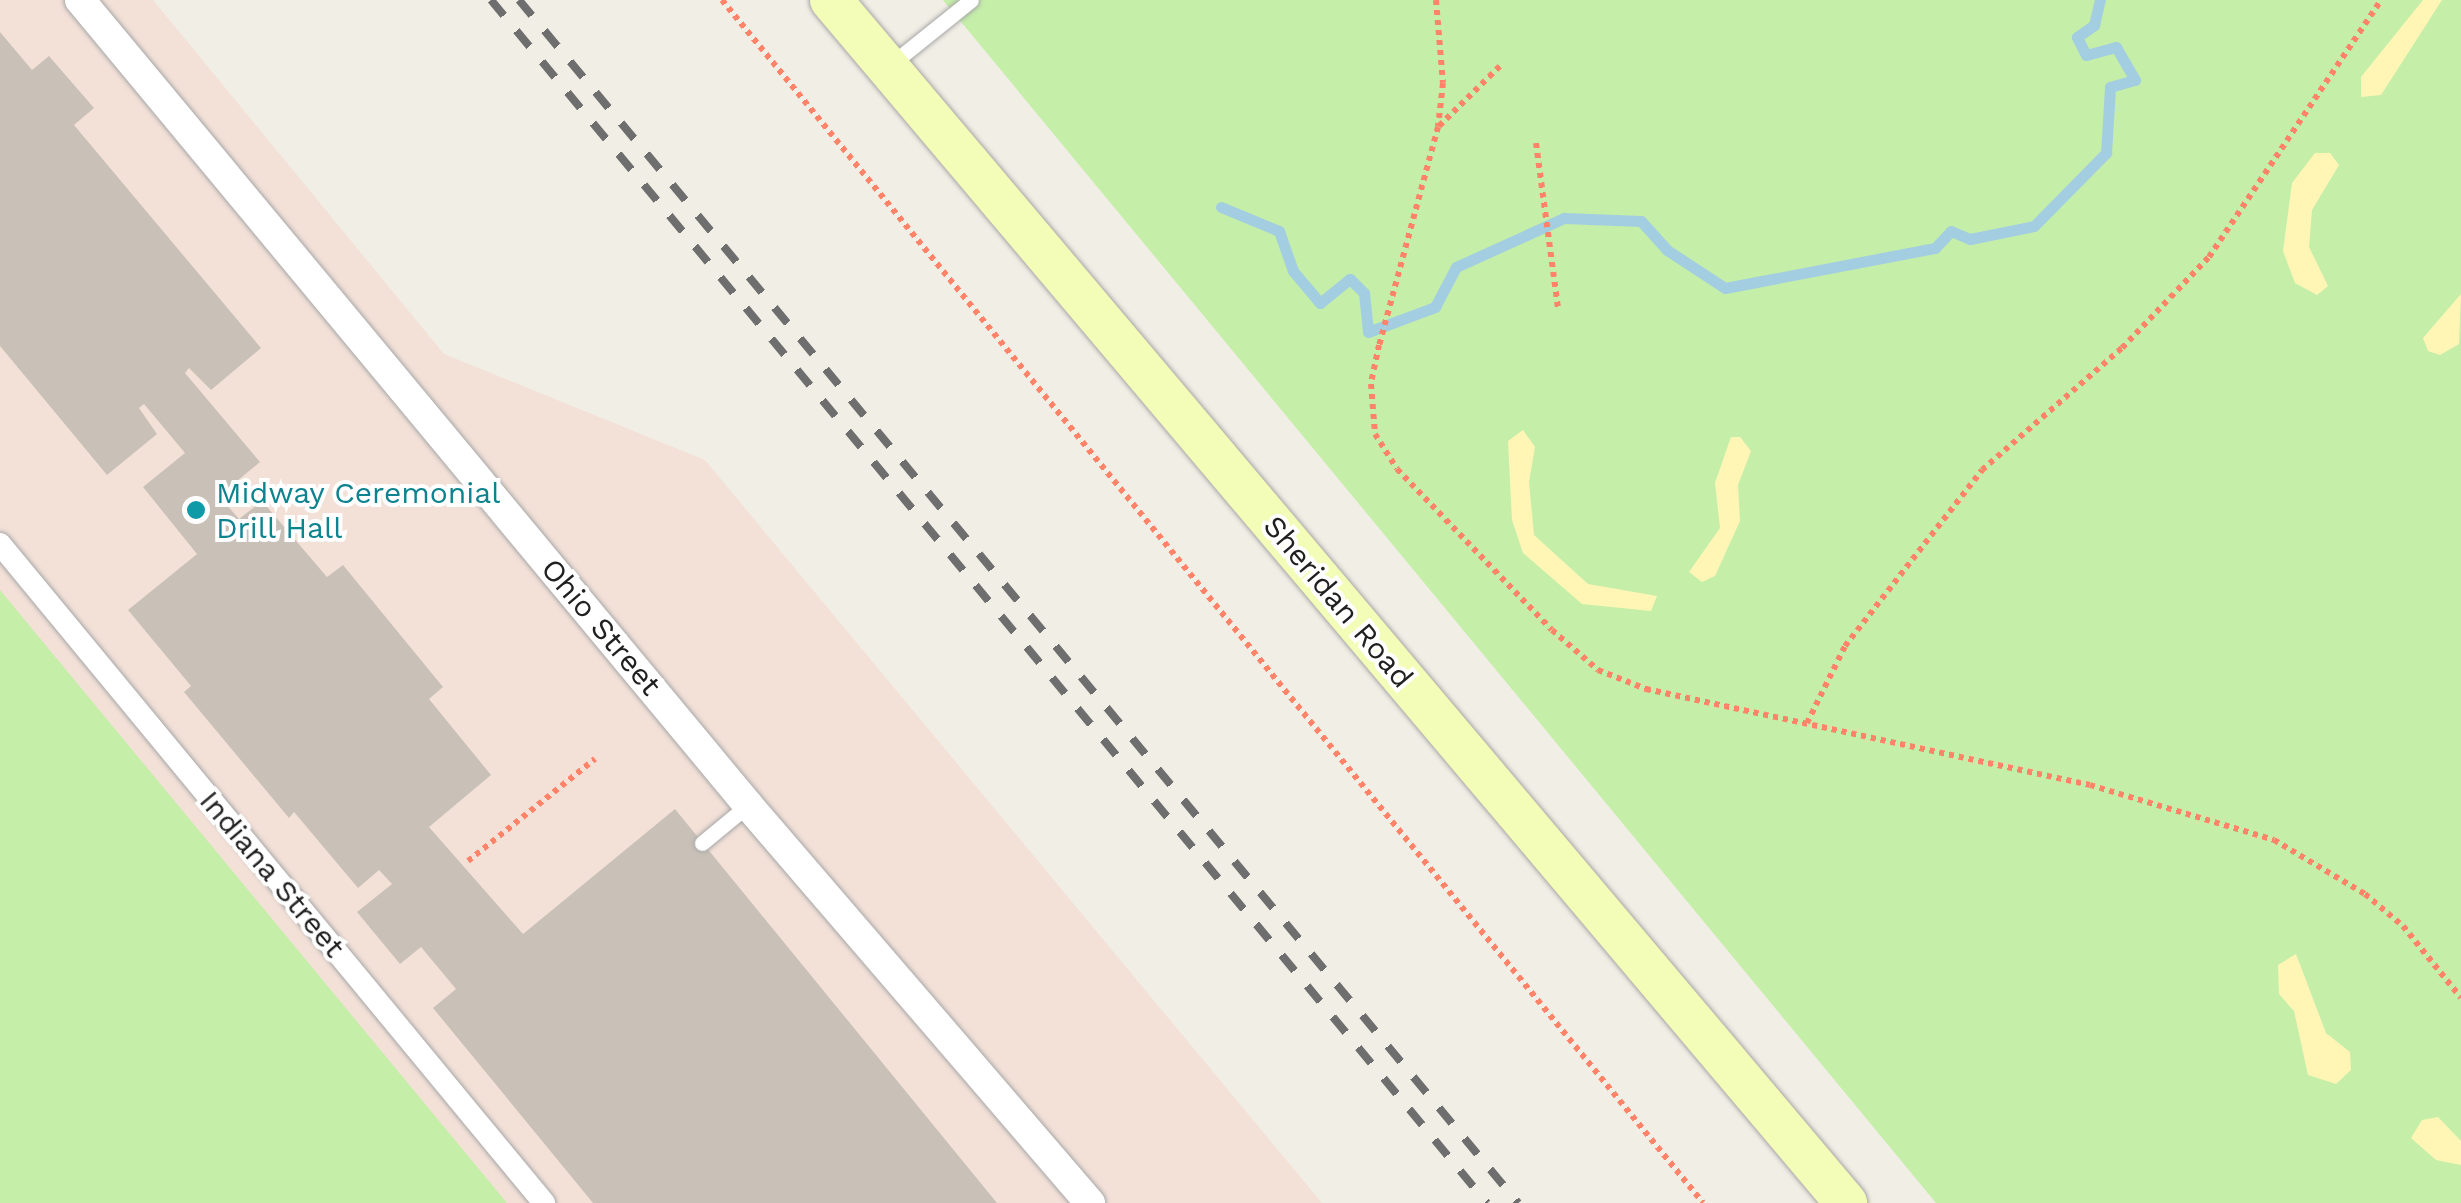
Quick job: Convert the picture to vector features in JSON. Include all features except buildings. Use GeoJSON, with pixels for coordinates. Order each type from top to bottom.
{"type":"FeatureCollection","features":[{"type":"Feature","properties":{"kind":"main road","name":"Sheridan Road"},"geometry":{"type":"LineString","coordinates":[[830,0],[1846,1203]]}},
{"type":"Feature","properties":{"kind":"street","name":"Ohio Street"},"geometry":{"type":"LineString","coordinates":[[80,0],[748,805],[1090,1203]]}},
{"type":"Feature","properties":{"kind":"street","name":"Indiana Street"},"geometry":{"type":"LineString","coordinates":[[0,544],[544,1203]]}},
{"type":"Feature","properties":{"kind":"lane"},"geometry":{"type":"LineString","coordinates":[[886,68],[971,0]]}},
{"type":"Feature","properties":{"kind":"lane"},"geometry":{"type":"LineString","coordinates":[[702,843],[748,805]]}},
{"type":"Feature","properties":{"kind":"path"},"geometry":{"type":"LineString","coordinates":[[722,0],[1703,1203]]}},
{"type":"Feature","properties":{"kind":"path"},"geometry":{"type":"LineString","coordinates":[[1436,0],[1443,83],[1438,127],[1379,345],[1372,384],[1375,434],[1397,469],[1563,640],[1598,670],[1646,689],[2090,785],[2274,840],[2365,894],[2403,926],[2461,998]]}},
{"type":"Feature","properties":{"kind":"path"},"geometry":{"type":"LineString","coordinates":[[1807,723],[1845,646],[1982,470],[2122,348],[2208,258],[2381,0]]}},
{"type":"Feature","properties":{"kind":"path"},"geometry":{"type":"LineString","coordinates":[[1438,127],[1500,66]]}},
{"type":"Feature","properties":{"kind":"path"},"geometry":{"type":"LineString","coordinates":[[1536,143],[1558,308]]}},
{"type":"Feature","properties":{"kind":"path"},"geometry":{"type":"LineString","coordinates":[[468,861],[595,759]]}},
{"type":"Feature","properties":{"kind":"shaded area"},"geometry":{"type":"Polygon","coordinates":[[[0,0],[153,0],[444,354],[705,460],[1322,1203],[0,1203],[0,0]]]}},
{"type":"Feature","properties":{"kind":"green space"},"geometry":{"type":"Polygon","coordinates":[[[943,0],[2461,0],[2461,1203],[1936,1203],[943,0]]]}},
{"type":"Feature","properties":{"kind":"green space"},"geometry":{"type":"Polygon","coordinates":[[[0,590],[507,1203],[0,1203],[0,590]]]}},
{"type":"Feature","properties":{"kind":"sand"},"geometry":{"type":"Polygon","coordinates":[[[2423,0],[2442,0],[2381,95],[2361,97],[2361,77],[2423,0]]]}},
{"type":"Feature","properties":{"kind":"sand"},"geometry":{"type":"Polygon","coordinates":[[[2315,153],[2330,153],[2339,165],[2312,210],[2309,247],[2328,286],[2317,295],[2295,283],[2283,251],[2292,183],[2315,153]]]}},
{"type":"Feature","properties":{"kind":"sand"},"geometry":{"type":"Polygon","coordinates":[[[2461,294],[2459,344],[2440,355],[2428,351],[2423,338],[2461,294]]]}},
{"type":"Feature","properties":{"kind":"sand"},"geometry":{"type":"Polygon","coordinates":[[[1523,430],[1535,447],[1529,482],[1534,535],[1588,584],[1657,596],[1651,611],[1582,604],[1523,553],[1512,520],[1508,441],[1523,430]]]}},
{"type":"Feature","properties":{"kind":"sand"},"geometry":{"type":"Polygon","coordinates":[[[1731,437],[1740,437],[1751,451],[1738,485],[1740,521],[1715,576],[1702,582],[1689,572],[1720,528],[1715,483],[1731,437]]]}},
{"type":"Feature","properties":{"kind":"sand"},"geometry":{"type":"Polygon","coordinates":[[[2296,954],[2326,1033],[2350,1052],[2351,1070],[2336,1084],[2308,1075],[2294,1011],[2279,994],[2278,965],[2296,954]]]}},
{"type":"Feature","properties":{"kind":"sand"},"geometry":{"type":"Polygon","coordinates":[[[2438,1117],[2461,1141],[2461,1165],[2436,1160],[2411,1138],[2422,1120],[2438,1117]]]}},
{"type":"Feature","properties":{"kind":"waterway"},"geometry":{"type":"LineString","coordinates":[[1221,207],[1279,231],[1293,271],[1320,303],[1350,279],[1364,293],[1368,332],[1435,307],[1456,267],[1564,218],[1641,221],[1667,250],[1725,288],[1935,248],[1951,231],[1970,239],[2034,226],[2106,153],[2110,87],[2135,80],[2116,47],[2086,55],[2077,37],[2094,25],[2100,0]]}},
{"type":"Feature","properties":{"kind":"railway"},"geometry":{"type":"LineString","coordinates":[[491,0],[1487,1203]]}},
{"type":"Feature","properties":{"kind":"railway"},"geometry":{"type":"LineString","coordinates":[[519,0],[1518,1203]]}},
{"type":"Feature","properties":{"kind":"place","name":"Midway Ceremonial Drill Hall"},"geometry":{"type":"Point","coordinates":[196,510]}}]}
